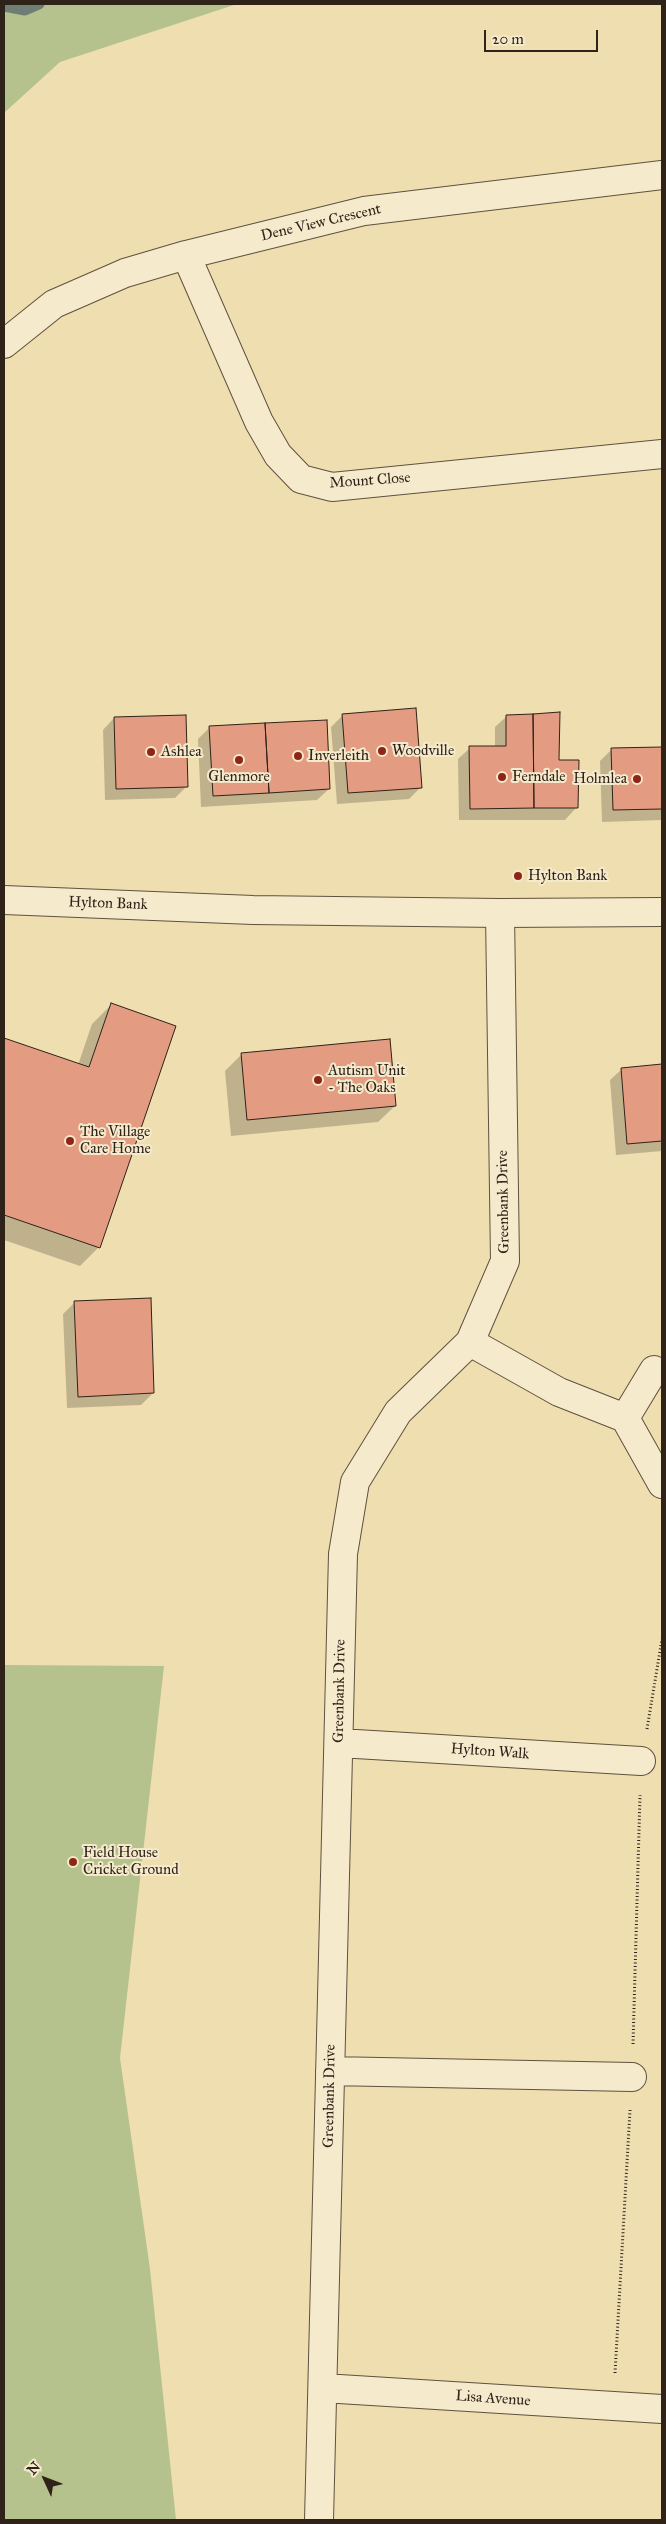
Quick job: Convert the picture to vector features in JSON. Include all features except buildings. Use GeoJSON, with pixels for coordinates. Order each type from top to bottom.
{"type":"FeatureCollection","features":[{"type":"Feature","properties":{"kind":"street","name":"Dene View Crescent"},"geometry":{"type":"LineString","coordinates":[[4,344],[54,304],[124,273],[186,255],[364,211],[662,175]]}},
{"type":"Feature","properties":{"kind":"street","name":"Mount Close"},"geometry":{"type":"LineString","coordinates":[[186,255],[259,422],[278,455],[301,479],[332,487],[662,454]]}},
{"type":"Feature","properties":{"kind":"street","name":"Hylton Bank"},"geometry":{"type":"LineString","coordinates":[[4,900],[253,910],[500,913],[662,912]]}},
{"type":"Feature","properties":{"kind":"street","name":"Greenbank Drive"},"geometry":{"type":"LineString","coordinates":[[319,2520],[343,1554],[355,1482],[398,1412],[470,1342],[505,1261],[500,913]]}},
{"type":"Feature","properties":{"kind":"street"},"geometry":{"type":"LineString","coordinates":[[470,1342],[559,1392],[625,1418],[662,1484]]}},
{"type":"Feature","properties":{"kind":"street"},"geometry":{"type":"LineString","coordinates":[[625,1418],[654,1370]]}},
{"type":"Feature","properties":{"kind":"street","name":"Hylton Walk"},"geometry":{"type":"LineString","coordinates":[[339,1743],[641,1761]]}},
{"type":"Feature","properties":{"kind":"street"},"geometry":{"type":"LineString","coordinates":[[330,2071],[632,2077]]}},
{"type":"Feature","properties":{"kind":"street","name":"Lisa Avenue"},"geometry":{"type":"LineString","coordinates":[[323,2388],[662,2409]]}},
{"type":"Feature","properties":{"kind":"path"},"geometry":{"type":"LineString","coordinates":[[613,2407],[632,2077],[641,1761],[662,1639]]}},
{"type":"Feature","properties":{"kind":"green space"},"geometry":{"type":"Polygon","coordinates":[[[4,4],[237,4],[60,62],[4,113],[4,4]]]}},
{"type":"Feature","properties":{"kind":"green space","name":"Field House Cricket Ground"},"geometry":{"type":"Polygon","coordinates":[[[4,1665],[164,1666],[120,2058],[150,2269],[176,2520],[4,2520],[4,1665]]]}},
{"type":"Feature","properties":{"kind":"waterway"},"geometry":{"type":"LineString","coordinates":[[4,6],[25,10],[39,4]]}},
{"type":"Feature","properties":{"kind":"place","name":"Woodville"},"geometry":{"type":"Point","coordinates":[382,751]}},
{"type":"Feature","properties":{"kind":"place","name":"Ashlea"},"geometry":{"type":"Point","coordinates":[151,752]}},
{"type":"Feature","properties":{"kind":"place","name":"Inverleith"},"geometry":{"type":"Point","coordinates":[298,756]}},
{"type":"Feature","properties":{"kind":"place","name":"Glenmore"},"geometry":{"type":"Point","coordinates":[239,760]}},
{"type":"Feature","properties":{"kind":"place","name":"Ferndale"},"geometry":{"type":"Point","coordinates":[502,777]}},
{"type":"Feature","properties":{"kind":"place","name":"Holmlea"},"geometry":{"type":"Point","coordinates":[637,779]}},
{"type":"Feature","properties":{"kind":"place","name":"Hylton Bank"},"geometry":{"type":"Point","coordinates":[518,876]}},
{"type":"Feature","properties":{"kind":"place","name":"Autism Unit - The Oaks"},"geometry":{"type":"Point","coordinates":[318,1080]}},
{"type":"Feature","properties":{"kind":"place","name":"The Village Care Home"},"geometry":{"type":"Point","coordinates":[70,1141]}},
{"type":"Feature","properties":{"kind":"place","name":"Field House Cricket Ground"},"geometry":{"type":"Point","coordinates":[73,1862]}}]}
